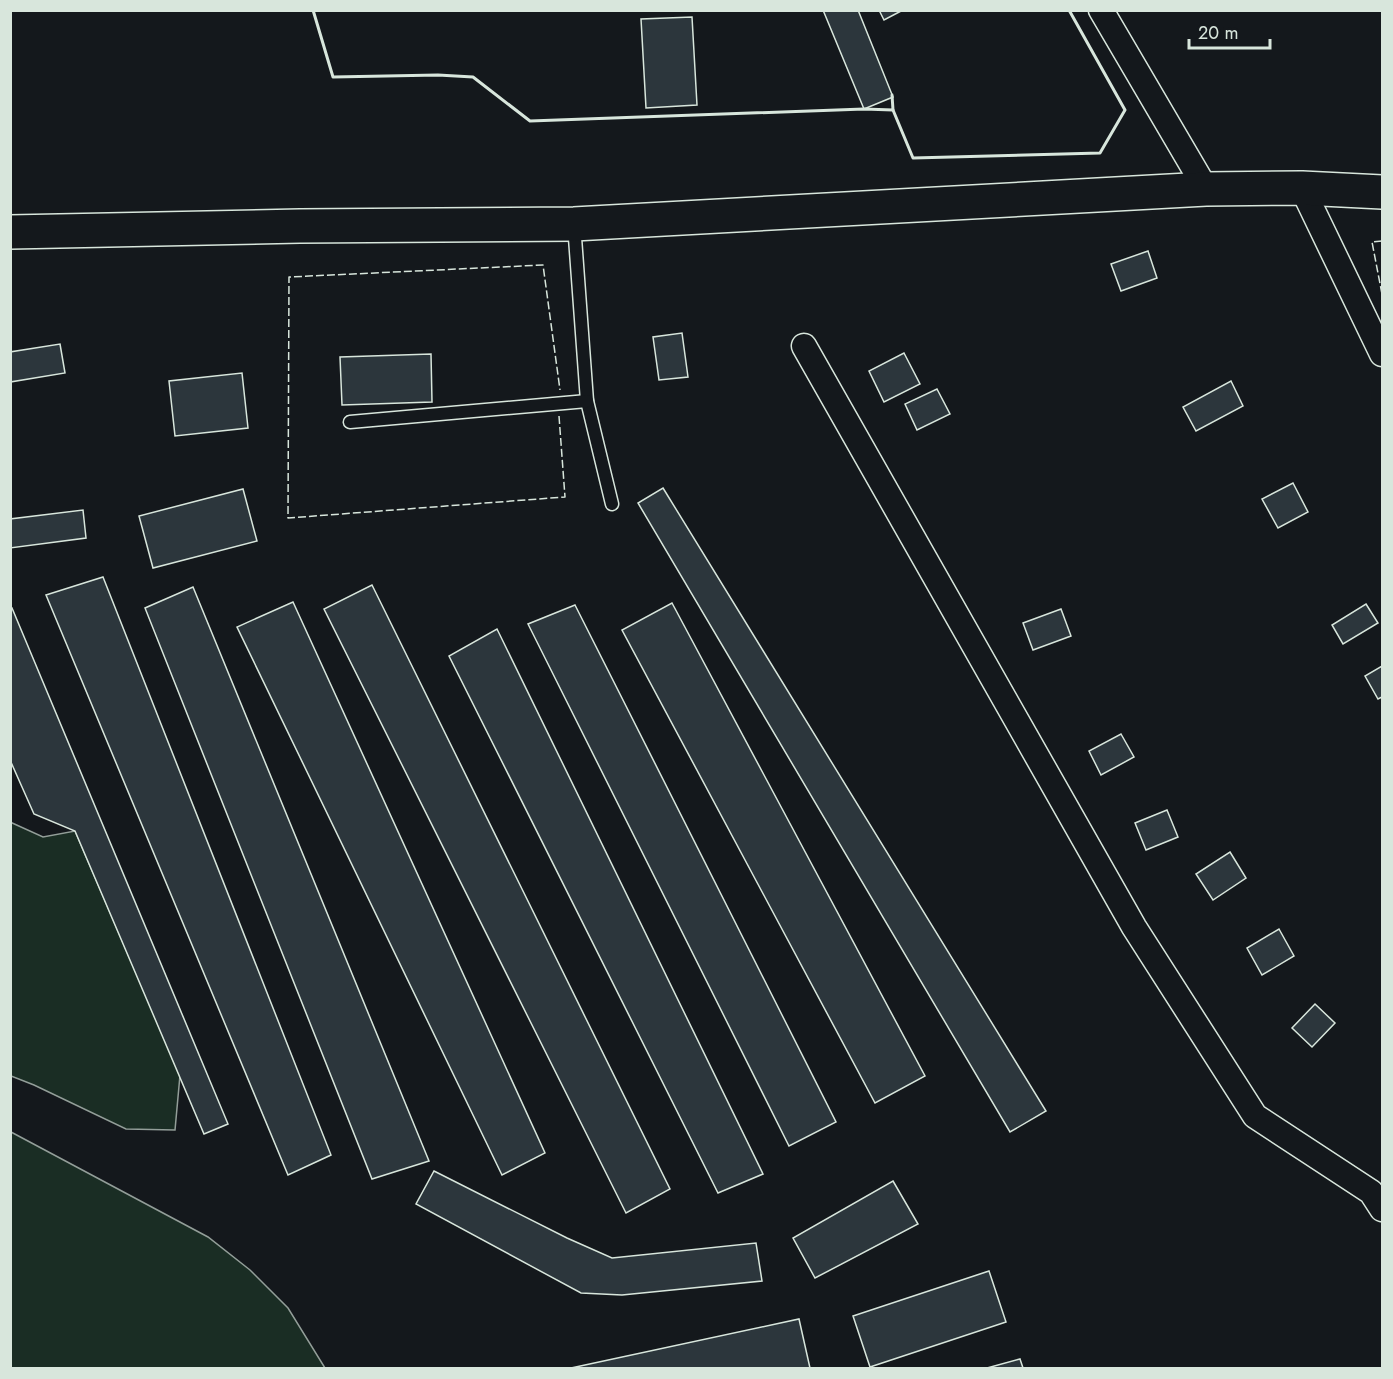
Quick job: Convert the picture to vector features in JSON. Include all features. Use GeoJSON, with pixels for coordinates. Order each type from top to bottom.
{"type":"FeatureCollection","features":[{"type":"Feature","properties":{"kind":"street"},"geometry":{"type":"LineString","coordinates":[[1101,10],[1206,189]]}},
{"type":"Feature","properties":{"kind":"street"},"geometry":{"type":"LineString","coordinates":[[1302,188],[1383,354]]}},
{"type":"Feature","properties":{"kind":"street"},"geometry":{"type":"LineString","coordinates":[[10,232],[300,226],[573,224],[1206,189],[1302,188],[1383,192]]}},
{"type":"Feature","properties":{"kind":"street"},"geometry":{"type":"LineString","coordinates":[[804,346],[1134,927],[1255,1116],[1371,1192],[1383,1209]]}},
{"type":"Feature","properties":{"kind":"lane"},"geometry":{"type":"LineString","coordinates":[[573,224],[587,401],[612,504]]}},
{"type":"Feature","properties":{"kind":"lane"},"geometry":{"type":"LineString","coordinates":[[350,422],[587,401]]}},
{"type":"Feature","properties":{"kind":"green space"},"geometry":{"type":"Polygon","coordinates":[[[10,822],[43,837],[75,831],[180,1075],[175,1130],[126,1129],[11,1076],[10,822]]]}},
{"type":"Feature","properties":{"kind":"green space"},"geometry":{"type":"Polygon","coordinates":[[[11,1132],[208,1237],[250,1270],[288,1308],[325,1368],[11,1368],[11,1132]]]}},
{"type":"Feature","properties":{"kind":"building"},"geometry":{"type":"Polygon","coordinates":[[[823,10],[858,10],[893,97],[864,109],[823,10]]]}},
{"type":"Feature","properties":{"kind":"building"},"geometry":{"type":"Polygon","coordinates":[[[879,10],[903,10],[884,20],[879,10]]]}},
{"type":"Feature","properties":{"kind":"building"},"geometry":{"type":"Polygon","coordinates":[[[692,17],[697,105],[646,108],[641,19],[692,17]]]}},
{"type":"Feature","properties":{"kind":"building"},"geometry":{"type":"Polygon","coordinates":[[[1148,251],[1157,278],[1121,291],[1111,264],[1148,251]]]}},
{"type":"Feature","properties":{"kind":"building"},"geometry":{"type":"Polygon","coordinates":[[[682,333],[688,377],[659,380],[653,337],[682,333]]]}},
{"type":"Feature","properties":{"kind":"building"},"geometry":{"type":"Polygon","coordinates":[[[60,344],[65,373],[10,382],[10,352],[60,344]]]}},
{"type":"Feature","properties":{"kind":"building"},"geometry":{"type":"Polygon","coordinates":[[[904,353],[920,384],[884,402],[869,371],[904,353]]]}},
{"type":"Feature","properties":{"kind":"building"},"geometry":{"type":"Polygon","coordinates":[[[431,354],[432,402],[342,405],[340,357],[431,354]]]}},
{"type":"Feature","properties":{"kind":"building"},"geometry":{"type":"Polygon","coordinates":[[[242,373],[248,428],[175,436],[169,381],[242,373]]]}},
{"type":"Feature","properties":{"kind":"building"},"geometry":{"type":"Polygon","coordinates":[[[1231,381],[1243,406],[1196,431],[1183,407],[1231,381]]]}},
{"type":"Feature","properties":{"kind":"building"},"geometry":{"type":"Polygon","coordinates":[[[937,389],[950,414],[917,430],[905,404],[937,389]]]}},
{"type":"Feature","properties":{"kind":"building"},"geometry":{"type":"Polygon","coordinates":[[[1293,483],[1308,512],[1278,528],[1262,499],[1293,483]]]}},
{"type":"Feature","properties":{"kind":"building"},"geometry":{"type":"Polygon","coordinates":[[[663,488],[1046,1111],[1010,1132],[638,503],[663,488]]]}},
{"type":"Feature","properties":{"kind":"building"},"geometry":{"type":"Polygon","coordinates":[[[243,489],[257,541],[153,568],[139,516],[243,489]]]}},
{"type":"Feature","properties":{"kind":"building"},"geometry":{"type":"Polygon","coordinates":[[[83,510],[86,538],[10,548],[10,519],[83,510]]]}},
{"type":"Feature","properties":{"kind":"building"},"geometry":{"type":"Polygon","coordinates":[[[103,577],[331,1155],[288,1175],[46,595],[103,577]]]}},
{"type":"Feature","properties":{"kind":"building"},"geometry":{"type":"Polygon","coordinates":[[[372,585],[670,1189],[626,1213],[324,609],[372,585]]]}},
{"type":"Feature","properties":{"kind":"building"},"geometry":{"type":"Polygon","coordinates":[[[193,587],[429,1161],[372,1179],[145,608],[193,587]]]}},
{"type":"Feature","properties":{"kind":"building"},"geometry":{"type":"Polygon","coordinates":[[[293,602],[545,1153],[502,1175],[237,627],[293,602]]]}},
{"type":"Feature","properties":{"kind":"building"},"geometry":{"type":"Polygon","coordinates":[[[672,603],[925,1076],[875,1103],[622,630],[672,603]]]}},
{"type":"Feature","properties":{"kind":"building"},"geometry":{"type":"Polygon","coordinates":[[[1366,604],[1378,623],[1343,644],[1332,625],[1366,604]]]}},
{"type":"Feature","properties":{"kind":"building"},"geometry":{"type":"Polygon","coordinates":[[[575,605],[836,1122],[789,1146],[528,624],[575,605]]]}},
{"type":"Feature","properties":{"kind":"building"},"geometry":{"type":"Polygon","coordinates":[[[12,608],[228,1124],[204,1134],[75,831],[34,814],[10,760],[10,609],[12,608]]]}},
{"type":"Feature","properties":{"kind":"building"},"geometry":{"type":"Polygon","coordinates":[[[1061,609],[1071,636],[1033,650],[1023,623],[1061,609]]]}},
{"type":"Feature","properties":{"kind":"building"},"geometry":{"type":"Polygon","coordinates":[[[497,629],[763,1174],[718,1193],[449,656],[497,629]]]}},
{"type":"Feature","properties":{"kind":"building"},"geometry":{"type":"Polygon","coordinates":[[[1382,666],[1382,697],[1378,699],[1365,676],[1382,666]]]}},
{"type":"Feature","properties":{"kind":"building"},"geometry":{"type":"Polygon","coordinates":[[[1121,734],[1134,757],[1101,775],[1089,751],[1121,734]]]}},
{"type":"Feature","properties":{"kind":"building"},"geometry":{"type":"Polygon","coordinates":[[[1167,810],[1178,837],[1146,850],[1135,823],[1167,810]]]}},
{"type":"Feature","properties":{"kind":"building"},"geometry":{"type":"Polygon","coordinates":[[[1230,852],[1246,878],[1213,900],[1196,874],[1230,852]]]}},
{"type":"Feature","properties":{"kind":"building"},"geometry":{"type":"Polygon","coordinates":[[[1279,929],[1294,956],[1262,975],[1247,948],[1279,929]]]}},
{"type":"Feature","properties":{"kind":"building"},"geometry":{"type":"Polygon","coordinates":[[[1315,1004],[1335,1023],[1312,1047],[1292,1028],[1315,1004]]]}},
{"type":"Feature","properties":{"kind":"building"},"geometry":{"type":"Polygon","coordinates":[[[434,1171],[612,1258],[756,1243],[762,1281],[622,1295],[581,1293],[416,1204],[434,1171]]]}},
{"type":"Feature","properties":{"kind":"building"},"geometry":{"type":"Polygon","coordinates":[[[893,1181],[918,1224],[815,1278],[793,1238],[893,1181]]]}},
{"type":"Feature","properties":{"kind":"building"},"geometry":{"type":"Polygon","coordinates":[[[989,1271],[1006,1322],[870,1367],[853,1316],[989,1271]]]}},
{"type":"Feature","properties":{"kind":"building"},"geometry":{"type":"Polygon","coordinates":[[[799,1319],[810,1368],[571,1368],[799,1319]]]}},
{"type":"Feature","properties":{"kind":"building"},"geometry":{"type":"Polygon","coordinates":[[[1020,1359],[1023,1368],[987,1368],[1020,1359]]]}},
{"type":"Feature","properties":{"kind":"fence"},"geometry":{"type":"LineString","coordinates":[[1382,241],[1372,242],[1382,294]]}},
{"type":"Feature","properties":{"kind":"fence"},"geometry":{"type":"LineString","coordinates":[[559,416],[565,497],[288,518],[289,277],[543,265],[560,390]]}},
{"type":"Feature","properties":{"kind":"wall"},"geometry":{"type":"LineString","coordinates":[[313,10],[333,77],[438,75],[473,77],[530,121],[864,109],[893,110],[892,95]]}},
{"type":"Feature","properties":{"kind":"wall"},"geometry":{"type":"LineString","coordinates":[[893,110],[913,158],[1100,153],[1125,110],[1069,10]]}}]}
